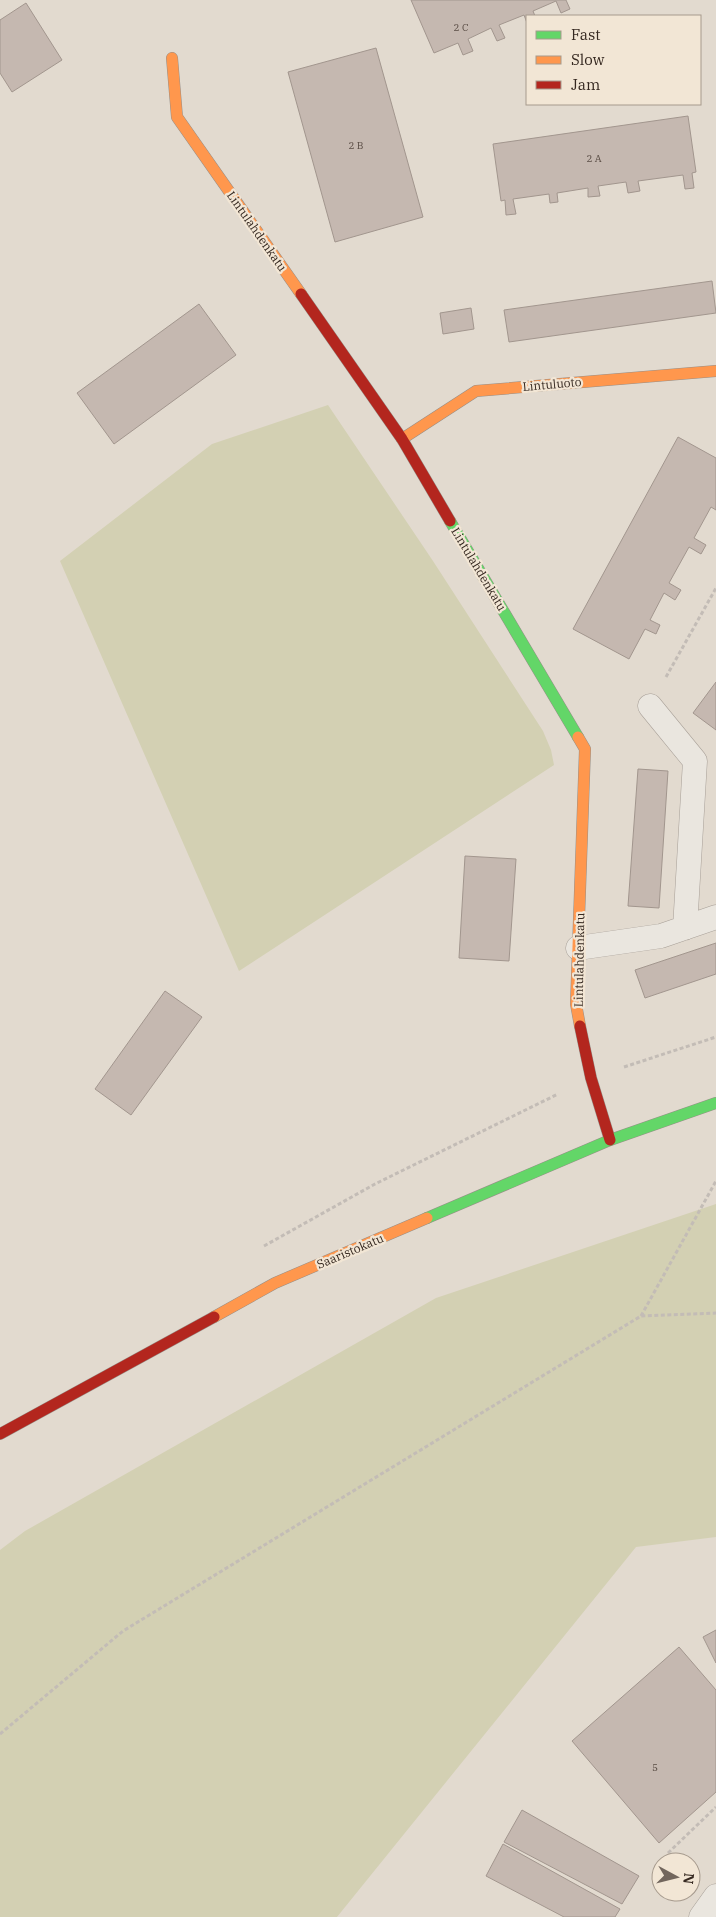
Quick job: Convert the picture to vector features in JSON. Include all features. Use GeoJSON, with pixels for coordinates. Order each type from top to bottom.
{"type":"FeatureCollection","features":[{"type":"Feature","properties":{"kind":"street","name":"Lintulahdenkatu"},"geometry":{"type":"LineString","coordinates":[[172,58],[176,117],[402,439],[585,749],[576,1004],[591,1078],[610,1140]]}},
{"type":"Feature","properties":{"kind":"street","name":"Lintuluoto"},"geometry":{"type":"LineString","coordinates":[[402,439],[476,391],[716,371]]}},
{"type":"Feature","properties":{"kind":"street","name":"Saaristokatu"},"geometry":{"type":"LineString","coordinates":[[0,1434],[275,1283],[610,1140],[716,1103]]}},
{"type":"Feature","properties":{"kind":"lane"},"geometry":{"type":"LineString","coordinates":[[650,706],[696,761],[685,928]]}},
{"type":"Feature","properties":{"kind":"lane"},"geometry":{"type":"LineString","coordinates":[[578,948],[661,936],[716,917]]}},
{"type":"Feature","properties":{"kind":"lane"},"geometry":{"type":"LineString","coordinates":[[701,1917],[716,1896]]}},
{"type":"Feature","properties":{"kind":"path"},"geometry":{"type":"LineString","coordinates":[[650,706],[716,588]]}},
{"type":"Feature","properties":{"kind":"path"},"geometry":{"type":"LineString","coordinates":[[262,1247],[375,1184],[591,1078],[716,1037]]}},
{"type":"Feature","properties":{"kind":"path"},"geometry":{"type":"LineString","coordinates":[[0,1734],[122,1631],[641,1316],[716,1182]]}},
{"type":"Feature","properties":{"kind":"path"},"geometry":{"type":"LineString","coordinates":[[641,1316],[716,1314]]}},
{"type":"Feature","properties":{"kind":"path"},"geometry":{"type":"LineString","coordinates":[[669,1852],[716,1807]]}},
{"type":"Feature","properties":{"kind":"shaded area"},"geometry":{"type":"Polygon","coordinates":[[[328,405],[433,561],[543,731],[551,750],[554,765],[239,971],[60,561],[212,444],[328,405]]]}},
{"type":"Feature","properties":{"kind":"shaded area"},"geometry":{"type":"Polygon","coordinates":[[[716,1204],[716,1537],[636,1547],[337,1917],[0,1917],[0,1550],[25,1531],[436,1298],[716,1204]]]}},
{"type":"Feature","properties":{"kind":"building"},"geometry":{"type":"Polygon","coordinates":[[[411,0],[566,0],[570,9],[561,13],[556,1],[533,11],[535,15],[526,15],[526,20],[524,15],[499,25],[505,38],[497,41],[491,28],[468,39],[473,51],[463,55],[458,43],[434,53],[411,0]]]}},
{"type":"Feature","properties":{"kind":"building"},"geometry":{"type":"Polygon","coordinates":[[[26,3],[62,60],[12,92],[0,73],[0,20],[26,3]]]}},
{"type":"Feature","properties":{"kind":"building"},"geometry":{"type":"Polygon","coordinates":[[[376,48],[423,217],[335,242],[288,72],[376,48]]]}},
{"type":"Feature","properties":{"kind":"building"},"geometry":{"type":"Polygon","coordinates":[[[688,116],[696,172],[692,173],[694,188],[685,189],[683,175],[638,181],[640,191],[628,193],[626,182],[598,186],[600,196],[588,197],[588,188],[557,193],[558,202],[550,203],[549,194],[513,199],[516,214],[506,215],[505,200],[501,201],[493,144],[688,116]]]}},
{"type":"Feature","properties":{"kind":"building"},"geometry":{"type":"Polygon","coordinates":[[[712,281],[716,313],[509,342],[504,310],[712,281]]]}},
{"type":"Feature","properties":{"kind":"building"},"geometry":{"type":"Polygon","coordinates":[[[199,304],[236,355],[114,444],[77,393],[199,304]]]}},
{"type":"Feature","properties":{"kind":"building"},"geometry":{"type":"Polygon","coordinates":[[[471,308],[474,329],[443,334],[440,313],[471,308]]]}},
{"type":"Feature","properties":{"kind":"building"},"geometry":{"type":"Polygon","coordinates":[[[678,437],[716,458],[716,510],[711,507],[694,538],[706,545],[701,554],[689,547],[669,583],[681,590],[675,600],[664,593],[650,620],[660,625],[656,634],[645,629],[629,659],[573,629],[678,437]]]}},
{"type":"Feature","properties":{"kind":"building"},"geometry":{"type":"Polygon","coordinates":[[[716,682],[716,730],[693,713],[716,682]]]}},
{"type":"Feature","properties":{"kind":"building"},"geometry":{"type":"Polygon","coordinates":[[[638,769],[668,771],[659,908],[628,906],[638,769]]]}},
{"type":"Feature","properties":{"kind":"building"},"geometry":{"type":"Polygon","coordinates":[[[465,856],[516,859],[509,961],[459,958],[465,856]]]}},
{"type":"Feature","properties":{"kind":"building"},"geometry":{"type":"Polygon","coordinates":[[[716,943],[716,974],[645,998],[635,970],[716,943]]]}},
{"type":"Feature","properties":{"kind":"building"},"geometry":{"type":"Polygon","coordinates":[[[165,991],[202,1017],[131,1115],[95,1089],[165,991]]]}},
{"type":"Feature","properties":{"kind":"building"},"geometry":{"type":"Polygon","coordinates":[[[716,1630],[716,1663],[703,1637],[716,1630]]]}},
{"type":"Feature","properties":{"kind":"building"},"geometry":{"type":"Polygon","coordinates":[[[679,1647],[716,1690],[716,1792],[659,1843],[572,1741],[679,1647]]]}},
{"type":"Feature","properties":{"kind":"building"},"geometry":{"type":"Polygon","coordinates":[[[522,1810],[639,1876],[622,1904],[504,1842],[522,1810]]]}},
{"type":"Feature","properties":{"kind":"building"},"geometry":{"type":"Polygon","coordinates":[[[503,1844],[620,1909],[615,1917],[564,1917],[486,1876],[503,1844]]]}},
{"type":"Feature","properties":{"kind":"traffic: fast"},"geometry":{"type":"LineString","coordinates":[[450,521],[578,737]]}},
{"type":"Feature","properties":{"kind":"traffic: fast"},"geometry":{"type":"LineString","coordinates":[[427,1218],[610,1140],[716,1103]]}},
{"type":"Feature","properties":{"kind":"traffic: slow"},"geometry":{"type":"LineString","coordinates":[[172,58],[177,117],[301,294]]}},
{"type":"Feature","properties":{"kind":"traffic: slow"},"geometry":{"type":"LineString","coordinates":[[402,439],[476,391],[716,371]]}},
{"type":"Feature","properties":{"kind":"traffic: slow"},"geometry":{"type":"LineString","coordinates":[[578,737],[585,749],[576,1004],[580,1026]]}},
{"type":"Feature","properties":{"kind":"traffic: slow"},"geometry":{"type":"LineString","coordinates":[[214,1317],[275,1283],[427,1218]]}},
{"type":"Feature","properties":{"kind":"traffic: jam"},"geometry":{"type":"LineString","coordinates":[[301,294],[402,439],[450,521]]}},
{"type":"Feature","properties":{"kind":"traffic: jam"},"geometry":{"type":"LineString","coordinates":[[580,1026],[591,1078],[610,1140]]}},
{"type":"Feature","properties":{"kind":"traffic: jam"},"geometry":{"type":"LineString","coordinates":[[0,1434],[214,1317]]}}]}
